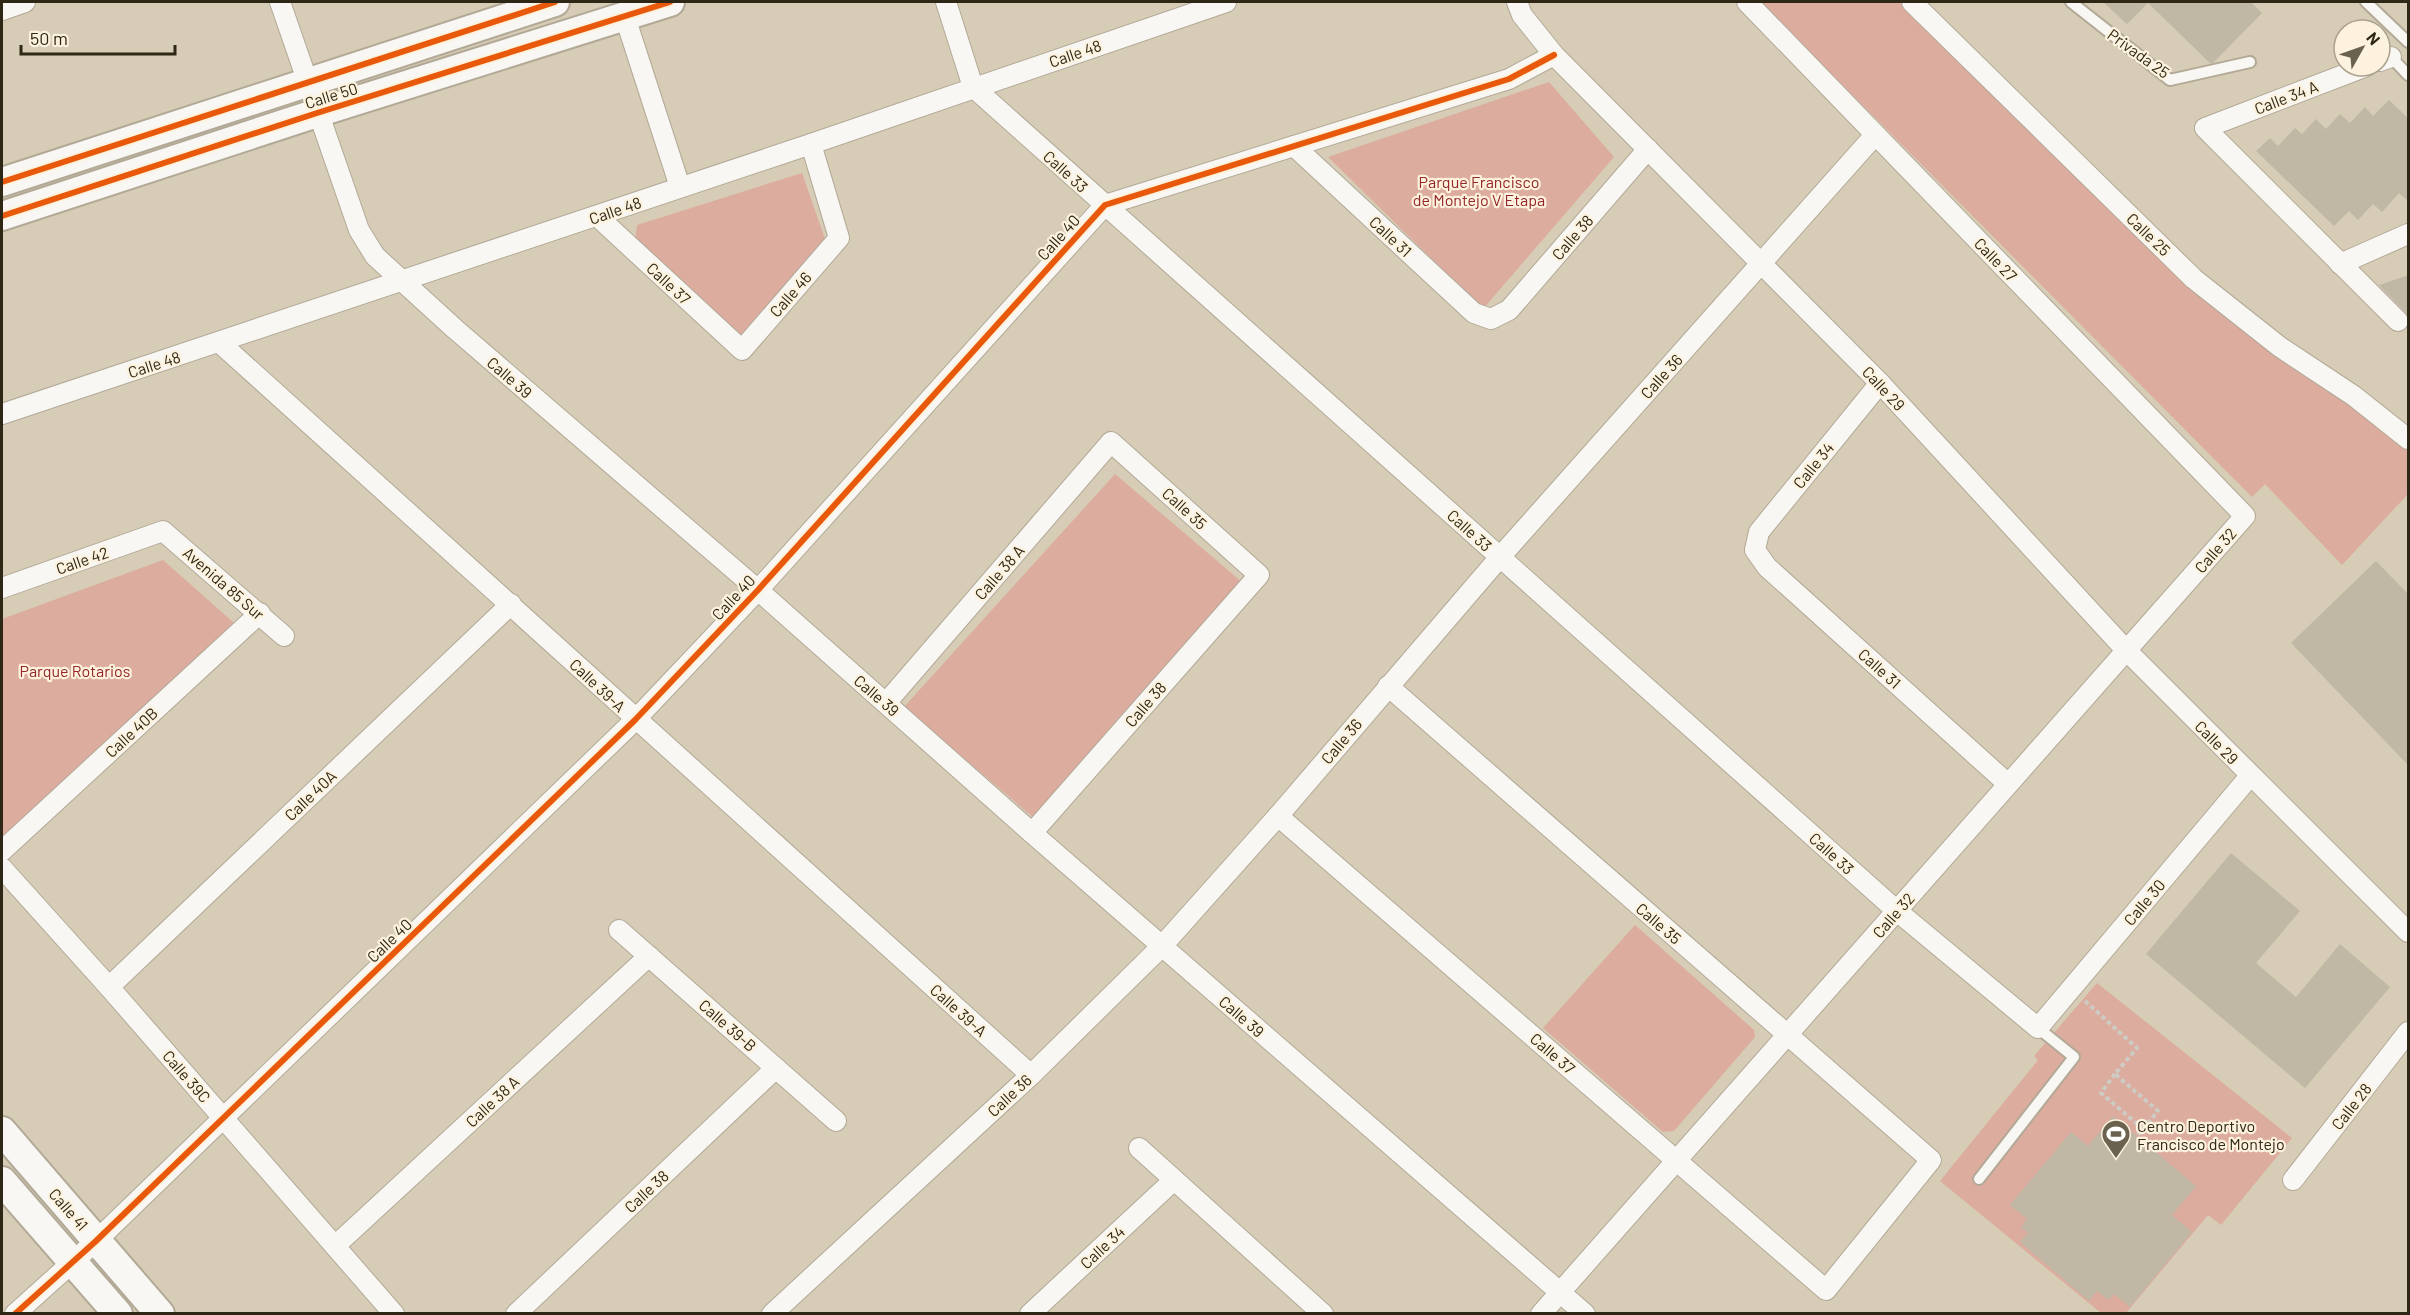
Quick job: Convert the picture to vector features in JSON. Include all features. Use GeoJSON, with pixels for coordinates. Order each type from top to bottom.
{"type":"FeatureCollection","features":[{"type":"Feature","properties":{"kind":"main road","name":"Calle 50"},"geometry":{"type":"LineString","coordinates":[[2,182],[555,2]]}},
{"type":"Feature","properties":{"kind":"main road","name":"Calle 50"},"geometry":{"type":"LineString","coordinates":[[2,216],[317,113],[670,2]]}},
{"type":"Feature","properties":{"kind":"main road","name":"Calle 41"},"geometry":{"type":"LineString","coordinates":[[2,1131],[160,1314]]}},
{"type":"Feature","properties":{"kind":"main road","name":"Calle 41"},"geometry":{"type":"LineString","coordinates":[[2,1181],[118,1314]]}},
{"type":"Feature","properties":{"kind":"street"},"geometry":{"type":"LineString","coordinates":[[2,9],[25,2]]}},
{"type":"Feature","properties":{"kind":"street","name":"Calle 39"},"geometry":{"type":"LineString","coordinates":[[280,2],[359,230],[375,256],[1032,833],[1585,1314]]}},
{"type":"Feature","properties":{"kind":"street"},"geometry":{"type":"LineString","coordinates":[[946,2],[973,87]]}},
{"type":"Feature","properties":{"kind":"street","name":"Calle 48"},"geometry":{"type":"LineString","coordinates":[[2,414],[597,216],[1227,2]]}},
{"type":"Feature","properties":{"kind":"street","name":"Calle 29"},"geometry":{"type":"LineString","coordinates":[[1518,2],[1522,15],[1554,55],[1880,383],[2126,650],[2409,932]]}},
{"type":"Feature","properties":{"kind":"street","name":"Calle 27"},"geometry":{"type":"LineString","coordinates":[[1748,2],[2245,516]]}},
{"type":"Feature","properties":{"kind":"street","name":"Calle 25"},"geometry":{"type":"LineString","coordinates":[[1912,2],[2194,279],[2280,347],[2354,396],[2409,439]]}},
{"type":"Feature","properties":{"kind":"street"},"geometry":{"type":"LineString","coordinates":[[626,17],[680,187]]}},
{"type":"Feature","properties":{"kind":"street"},"geometry":{"type":"LineString","coordinates":[[1105,205],[1509,79],[1554,55]]}},
{"type":"Feature","properties":{"kind":"street","name":"Calle 34 A"},"geometry":{"type":"LineString","coordinates":[[2336,78],[2205,128],[2340,264]]}},
{"type":"Feature","properties":{"kind":"street","name":"Calle 33"},"geometry":{"type":"LineString","coordinates":[[973,87],[1897,911],[2038,1028]]}},
{"type":"Feature","properties":{"kind":"street","name":"Calle 36"},"geometry":{"type":"LineString","coordinates":[[772,1314],[1031,1075],[1162,946],[1278,816],[1500,557],[1875,135]]}},
{"type":"Feature","properties":{"kind":"street","name":"Calle 46"},"geometry":{"type":"LineString","coordinates":[[742,350],[839,238],[811,144]]}},
{"type":"Feature","properties":{"kind":"street","name":"Calle 31"},"geometry":{"type":"LineString","coordinates":[[1294,146],[1474,313],[1491,319]]}},
{"type":"Feature","properties":{"kind":"street","name":"Calle 38"},"geometry":{"type":"LineString","coordinates":[[1491,319],[1509,310],[1648,149]]}},
{"type":"Feature","properties":{"kind":"street","name":"Calle 40"},"geometry":{"type":"LineString","coordinates":[[15,1314],[96,1241],[635,720],[758,590],[1105,205]]}},
{"type":"Feature","properties":{"kind":"street","name":"Calle 37"},"geometry":{"type":"LineString","coordinates":[[597,216],[742,350]]}},
{"type":"Feature","properties":{"kind":"street"},"geometry":{"type":"LineString","coordinates":[[2398,321],[2340,264],[2409,234]]}},
{"type":"Feature","properties":{"kind":"street","name":"Calle 39-A"},"geometry":{"type":"LineString","coordinates":[[219,342],[511,604],[635,720],[1031,1075]]}},
{"type":"Feature","properties":{"kind":"street","name":"Calle 34"},"geometry":{"type":"LineString","coordinates":[[1755,550],[1759,532],[1880,383]]}},
{"type":"Feature","properties":{"kind":"street","name":"Calle 35"},"geometry":{"type":"LineString","coordinates":[[1111,442],[1259,575]]}},
{"type":"Feature","properties":{"kind":"street","name":"Calle 38 A"},"geometry":{"type":"LineString","coordinates":[[886,703],[1111,442]]}},
{"type":"Feature","properties":{"kind":"street","name":"Calle 32"},"geometry":{"type":"LineString","coordinates":[[1541,1314],[2245,516]]}},
{"type":"Feature","properties":{"kind":"street","name":"Calle 42"},"geometry":{"type":"LineString","coordinates":[[2,588],[163,531]]}},
{"type":"Feature","properties":{"kind":"street","name":"Avenida 85 Sur"},"geometry":{"type":"LineString","coordinates":[[163,531],[285,636]]}},
{"type":"Feature","properties":{"kind":"street","name":"Calle 31"},"geometry":{"type":"LineString","coordinates":[[1755,550],[1767,567],[2008,784]]}},
{"type":"Feature","properties":{"kind":"street","name":"Calle 38"},"geometry":{"type":"LineString","coordinates":[[1032,833],[1259,575]]}},
{"type":"Feature","properties":{"kind":"street","name":"Calle 40A"},"geometry":{"type":"LineString","coordinates":[[109,987],[511,604]]}},
{"type":"Feature","properties":{"kind":"street","name":"Calle 40B"},"geometry":{"type":"LineString","coordinates":[[2,851],[260,613]]}},
{"type":"Feature","properties":{"kind":"street","name":"Calle 35"},"geometry":{"type":"LineString","coordinates":[[1388,686],[1931,1160],[1826,1290]]}},
{"type":"Feature","properties":{"kind":"street","name":"Calle 30"},"geometry":{"type":"LineString","coordinates":[[2038,1028],[2250,776]]}},
{"type":"Feature","properties":{"kind":"street","name":"Calle 37"},"geometry":{"type":"LineString","coordinates":[[1278,816],[1826,1290]]}},
{"type":"Feature","properties":{"kind":"street","name":"Calle 39C"},"geometry":{"type":"LineString","coordinates":[[2,868],[109,987],[394,1314]]}},
{"type":"Feature","properties":{"kind":"street","name":"Calle 39-B"},"geometry":{"type":"LineString","coordinates":[[619,930],[836,1121]]}},
{"type":"Feature","properties":{"kind":"street","name":"Calle 38 A"},"geometry":{"type":"LineString","coordinates":[[335,1246],[649,956]]}},
{"type":"Feature","properties":{"kind":"street","name":"Calle 28"},"geometry":{"type":"LineString","coordinates":[[2293,1180],[2409,1032]]}},
{"type":"Feature","properties":{"kind":"street","name":"Calle 38"},"geometry":{"type":"LineString","coordinates":[[516,1314],[776,1068]]}},
{"type":"Feature","properties":{"kind":"street"},"geometry":{"type":"LineString","coordinates":[[1139,1148],[1323,1314]]}},
{"type":"Feature","properties":{"kind":"street","name":"Calle 34"},"geometry":{"type":"LineString","coordinates":[[1030,1314],[1173,1180]]}},
{"type":"Feature","properties":{"kind":"lane","name":"Privada 25"},"geometry":{"type":"LineString","coordinates":[[2071,2],[2170,80],[2250,62]]}},
{"type":"Feature","properties":{"kind":"lane"},"geometry":{"type":"LineString","coordinates":[[2366,2],[2409,42]]}},
{"type":"Feature","properties":{"kind":"lane"},"geometry":{"type":"LineString","coordinates":[[2392,63],[2409,75]]}},
{"type":"Feature","properties":{"kind":"lane"},"geometry":{"type":"LineString","coordinates":[[1979,1179],[2074,1057],[2038,1028]]}},
{"type":"Feature","properties":{"kind":"path"},"geometry":{"type":"LineString","coordinates":[[2071,988],[2137,1048],[2101,1093],[2144,1129]]}},
{"type":"Feature","properties":{"kind":"path"},"geometry":{"type":"LineString","coordinates":[[2115,1074],[2158,1111],[2137,1136]]}},
{"type":"Feature","properties":{"kind":"green space"},"geometry":{"type":"Polygon","coordinates":[[[1760,2],[1906,2],[2193,285],[2408,441],[2408,494],[2342,565],[2265,484],[2252,497],[1760,2]]]}},
{"type":"Feature","properties":{"kind":"green space","name":"Parque Francisco de Montejo V Etapa"},"geometry":{"type":"Polygon","coordinates":[[[1549,82],[1614,157],[1483,309],[1328,157],[1549,82]]]}},
{"type":"Feature","properties":{"kind":"green space"},"geometry":{"type":"Polygon","coordinates":[[[802,173],[825,239],[740,337],[635,242],[637,225],[802,173]]]}},
{"type":"Feature","properties":{"kind":"green space"},"geometry":{"type":"Polygon","coordinates":[[[1115,474],[1243,583],[1034,818],[904,707],[1115,474]]]}},
{"type":"Feature","properties":{"kind":"green space","name":"Parque Rotarios"},"geometry":{"type":"Polygon","coordinates":[[[163,560],[234,623],[2,837],[2,619],[163,560]]]}},
{"type":"Feature","properties":{"kind":"green space"},"geometry":{"type":"Polygon","coordinates":[[[1635,925],[1754,1030],[1755,1037],[1674,1131],[1663,1132],[1543,1028],[1635,925]]]}},
{"type":"Feature","properties":{"kind":"green space","name":"Centro Deportivo Francisco de Montejo"},"geometry":{"type":"Polygon","coordinates":[[[2097,983],[2292,1138],[2221,1225],[2208,1215],[2126,1313],[2101,1313],[1940,1181],[2038,1060],[2034,1056],[2097,983]]]}},
{"type":"Feature","properties":{"kind":"building"},"geometry":{"type":"Polygon","coordinates":[[[2103,2],[2251,2],[2262,13],[2213,63],[2210,63],[2148,3],[2127,24],[2103,2]]]}},
{"type":"Feature","properties":{"kind":"building"},"geometry":{"type":"Polygon","coordinates":[[[2389,100],[2409,119],[2409,202],[2399,193],[2382,212],[2373,204],[2358,220],[2349,211],[2334,226],[2256,151],[2270,138],[2278,146],[2295,128],[2302,134],[2316,119],[2326,129],[2340,114],[2350,123],[2365,107],[2373,116],[2389,100]]]}},
{"type":"Feature","properties":{"kind":"building"},"geometry":{"type":"Polygon","coordinates":[[[2409,275],[2409,316],[2379,285],[2409,275]]]}},
{"type":"Feature","properties":{"kind":"building"},"geometry":{"type":"Polygon","coordinates":[[[2376,561],[2409,595],[2409,766],[2291,643],[2376,561]]]}},
{"type":"Feature","properties":{"kind":"building"},"geometry":{"type":"Polygon","coordinates":[[[2231,853],[2300,911],[2256,963],[2296,997],[2340,944],[2390,987],[2305,1088],[2146,954],[2231,853]]]}},
{"type":"Feature","properties":{"kind":"building"},"geometry":{"type":"Polygon","coordinates":[[[2113,1116],[2196,1186],[2172,1215],[2192,1232],[2130,1307],[2114,1294],[2108,1300],[2097,1291],[2089,1301],[2020,1242],[2028,1233],[2021,1227],[2027,1219],[2010,1205],[2071,1132],[2088,1146],[2113,1116]]]}},
{"type":"Feature","properties":{"kind":"cycle path"},"geometry":{"type":"LineString","coordinates":[[2,182],[555,2]]}},
{"type":"Feature","properties":{"kind":"cycle path"},"geometry":{"type":"LineString","coordinates":[[2,216],[317,113],[670,2]]}},
{"type":"Feature","properties":{"kind":"cycle path"},"geometry":{"type":"LineString","coordinates":[[15,1314],[96,1241],[635,720],[758,590],[1105,205],[1509,79],[1554,55]]}},
{"type":"Feature","properties":{"kind":"place","name":"Centro Deportivo Francisco de Montejo"},"geometry":{"type":"Point","coordinates":[2116,1160]}}]}
